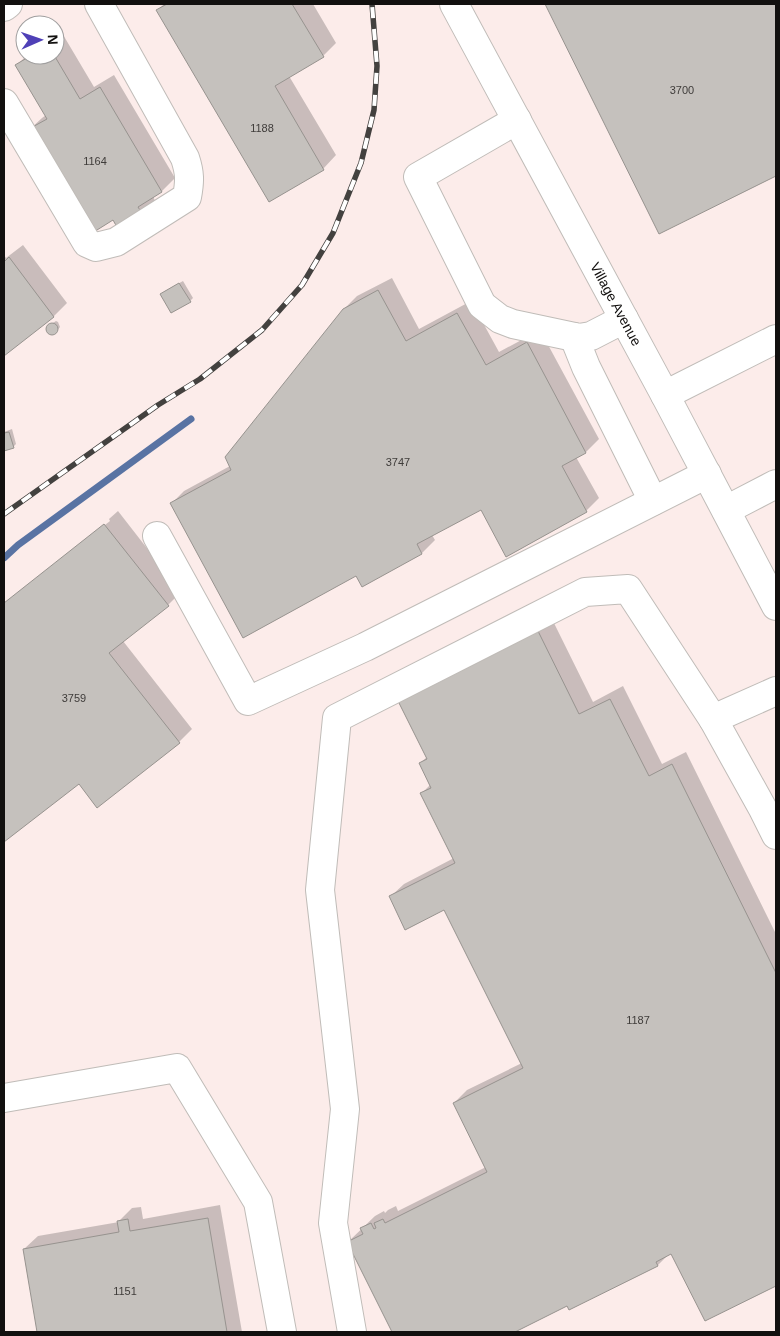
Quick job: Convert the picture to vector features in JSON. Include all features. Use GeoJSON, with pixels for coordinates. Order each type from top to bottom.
{"type":"FeatureCollection","features":[{"type":"Feature","properties":{"kind":"street"},"geometry":{"type":"LineString","coordinates":[[4,7],[8,4]]}},
{"type":"Feature","properties":{"kind":"street"},"geometry":{"type":"LineString","coordinates":[[4,103],[87,243],[96,247],[116,242],[187,197],[190,172],[185,158],[99,4]]}},
{"type":"Feature","properties":{"kind":"street","name":"Village Avenue"},"geometry":{"type":"LineString","coordinates":[[454,4],[665,395],[776,606]]}},
{"type":"Feature","properties":{"kind":"street"},"geometry":{"type":"LineString","coordinates":[[517,120],[418,176],[482,305],[500,319],[513,324],[579,338],[591,336],[624,319]]}},
{"type":"Feature","properties":{"kind":"street"},"geometry":{"type":"LineString","coordinates":[[574,337],[586,367],[653,501]]}},
{"type":"Feature","properties":{"kind":"street"},"geometry":{"type":"LineString","coordinates":[[665,395],[776,339]]}},
{"type":"Feature","properties":{"kind":"street"},"geometry":{"type":"LineString","coordinates":[[158,536],[248,701],[365,647],[707,474]]}},
{"type":"Feature","properties":{"kind":"street"},"geometry":{"type":"LineString","coordinates":[[726,510],[776,484]]}},
{"type":"Feature","properties":{"kind":"street"},"geometry":{"type":"LineString","coordinates":[[352,1332],[333,1223],[344,1110],[320,890],[337,718],[585,592],[628,589],[713,719],[776,835]]}},
{"type":"Feature","properties":{"kind":"street"},"geometry":{"type":"LineString","coordinates":[[713,719],[776,691]]}},
{"type":"Feature","properties":{"kind":"street"},"geometry":{"type":"LineString","coordinates":[[4,1098],[177,1068],[258,1202],[282,1332]]}},
{"type":"Feature","properties":{"kind":"shaded area"},"geometry":{"type":"Polygon","coordinates":[[[4,4],[776,4],[776,1332],[4,1332],[4,4]]]}},
{"type":"Feature","properties":{"kind":"building"},"geometry":{"type":"Polygon","coordinates":[[[167,4],[292,4],[324,57],[275,86],[324,170],[269,202],[156,10],[167,4]]]}},
{"type":"Feature","properties":{"kind":"building"},"geometry":{"type":"Polygon","coordinates":[[[545,4],[776,4],[776,176],[659,234],[545,4]]]}},
{"type":"Feature","properties":{"kind":"building"},"geometry":{"type":"Polygon","coordinates":[[[15,65],[60,65],[80,99],[100,87],[162,192],[138,207],[143,215],[118,229],[113,220],[89,235],[27,130],[47,119],[15,65]]]}},
{"type":"Feature","properties":{"kind":"building"},"geometry":{"type":"Polygon","coordinates":[[[9,257],[54,317],[4,356],[4,262],[9,257]]]}},
{"type":"Feature","properties":{"kind":"building"},"geometry":{"type":"Polygon","coordinates":[[[179,283],[191,302],[171,313],[160,294],[179,283]]]}},
{"type":"Feature","properties":{"kind":"building"},"geometry":{"type":"Polygon","coordinates":[[[378,290],[406,341],[457,313],[486,365],[527,342],[586,453],[562,466],[587,512],[506,557],[481,510],[417,544],[422,554],[362,587],[356,576],[243,638],[170,503],[231,470],[225,457],[343,309],[378,290]]]}},
{"type":"Feature","properties":{"kind":"building"},"geometry":{"type":"Polygon","coordinates":[[[50,323],[54,323],[58,329],[54,335],[50,335],[46,331],[46,327],[50,323]]]}},
{"type":"Feature","properties":{"kind":"building"},"geometry":{"type":"Polygon","coordinates":[[[9,432],[14,448],[4,451],[4,433],[9,432]]]}},
{"type":"Feature","properties":{"kind":"building"},"geometry":{"type":"Polygon","coordinates":[[[104,524],[169,606],[109,653],[180,743],[97,808],[79,784],[4,842],[4,603],[104,524]]]}},
{"type":"Feature","properties":{"kind":"building"},"geometry":{"type":"Polygon","coordinates":[[[537,629],[579,714],[610,699],[649,776],[672,764],[776,973],[776,1286],[705,1321],[671,1254],[656,1262],[658,1266],[569,1310],[567,1306],[515,1332],[392,1332],[347,1242],[363,1234],[360,1228],[371,1223],[374,1229],[376,1228],[374,1223],[383,1219],[385,1223],[487,1172],[453,1103],[523,1068],[444,910],[405,930],[389,896],[455,863],[420,793],[431,788],[419,763],[427,759],[397,699],[537,629]]]}},
{"type":"Feature","properties":{"kind":"building"},"geometry":{"type":"Polygon","coordinates":[[[208,1218],[227,1332],[37,1332],[23,1249],[119,1232],[117,1221],[128,1219],[130,1231],[208,1218]]]}},
{"type":"Feature","properties":{"kind":"waterway"},"geometry":{"type":"LineString","coordinates":[[4,558],[18,545],[191,419]]}},
{"type":"Feature","properties":{"kind":"railway"},"geometry":{"type":"LineString","coordinates":[[4,514],[158,405],[200,379],[262,330],[302,285],[333,233],[361,163],[374,110],[377,66],[372,4]]}}]}
